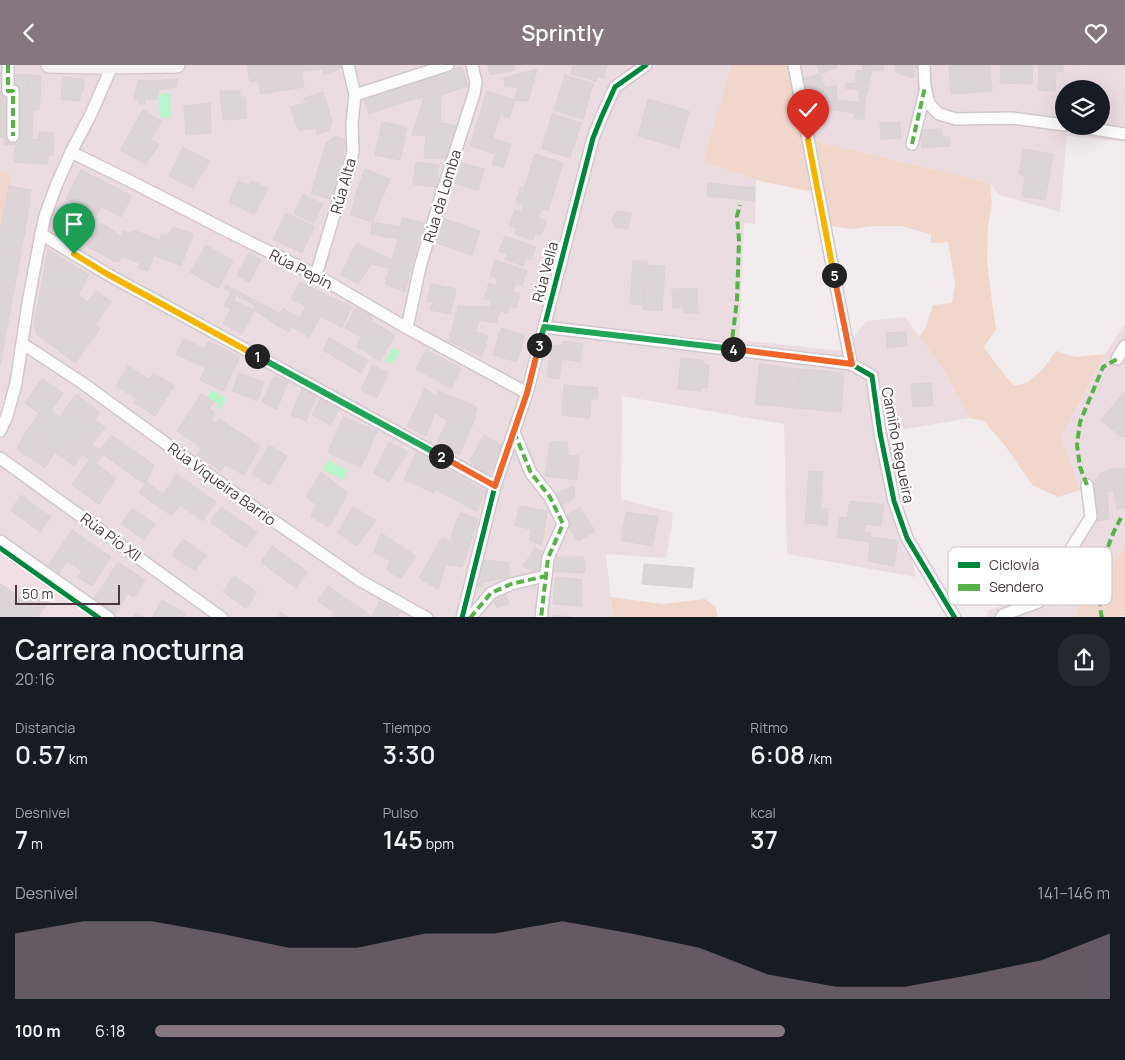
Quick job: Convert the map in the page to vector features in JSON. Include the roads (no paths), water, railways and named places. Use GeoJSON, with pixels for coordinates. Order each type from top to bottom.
{"type":"FeatureCollection","features":[{"type":"Feature","properties":{"kind":"street"},"geometry":{"type":"LineString","coordinates":[[8,65],[8,91],[13,91],[13,136]]}},
{"type":"Feature","properties":{"kind":"street"},"geometry":{"type":"LineString","coordinates":[[49,65],[177,65]]}},
{"type":"Feature","properties":{"kind":"street"},"geometry":{"type":"LineString","coordinates":[[348,65],[355,95],[448,65]]}},
{"type":"Feature","properties":{"kind":"street","name":"Rúa da Lomba"},"geometry":{"type":"LineString","coordinates":[[407,328],[423,258],[474,94],[476,82],[472,65]]}},
{"type":"Feature","properties":{"kind":"street","name":"Rúa Vella"},"geometry":{"type":"LineString","coordinates":[[462,617],[495,486],[527,393],[593,138],[615,87],[646,65]]}},
{"type":"Feature","properties":{"kind":"street"},"geometry":{"type":"LineString","coordinates":[[544,327],[852,364],[794,65]]}},
{"type":"Feature","properties":{"kind":"street"},"geometry":{"type":"LineString","coordinates":[[924,65],[925,87],[929,103],[939,114],[956,119],[1012,119],[1055,124]]}},
{"type":"Feature","properties":{"kind":"street"},"geometry":{"type":"LineString","coordinates":[[0,431],[7,417],[16,383],[28,303],[45,216],[70,152],[91,114],[112,66]]}},
{"type":"Feature","properties":{"kind":"street"},"geometry":{"type":"LineString","coordinates":[[912,144],[925,87]]}},
{"type":"Feature","properties":{"kind":"street","name":"Rúa Alta"},"geometry":{"type":"LineString","coordinates":[[316,275],[353,152],[352,124],[355,95]]}},
{"type":"Feature","properties":{"kind":"street"},"geometry":{"type":"LineString","coordinates":[[1110,132],[1125,134]]}},
{"type":"Feature","properties":{"kind":"street","name":"Rúa Pepin"},"geometry":{"type":"LineString","coordinates":[[70,152],[316,275],[407,328],[527,393]]}},
{"type":"Feature","properties":{"kind":"street"},"geometry":{"type":"LineString","coordinates":[[41,234],[107,274],[495,486]]}},
{"type":"Feature","properties":{"kind":"street","name":"Rúa Viqueira Barrio"},"geometry":{"type":"LineString","coordinates":[[23,344],[81,382],[252,506],[360,581],[427,617]]}},
{"type":"Feature","properties":{"kind":"street"},"geometry":{"type":"LineString","coordinates":[[1117,359],[1125,346]]}},
{"type":"Feature","properties":{"kind":"street","name":"Camiño Regueira"},"geometry":{"type":"LineString","coordinates":[[852,364],[872,376],[880,433],[894,501],[907,538],[955,617]]}},
{"type":"Feature","properties":{"kind":"street"},"geometry":{"type":"LineString","coordinates":[[514,432],[531,473],[550,497],[564,524],[548,558],[541,617]]}},
{"type":"Feature","properties":{"kind":"street","name":"Rúa Pío XII"},"geometry":{"type":"LineString","coordinates":[[0,457],[222,617]]}},
{"type":"Feature","properties":{"kind":"street"},"geometry":{"type":"LineString","coordinates":[[1072,547],[1091,517],[1087,485]]}},
{"type":"Feature","properties":{"kind":"street"},"geometry":{"type":"LineString","coordinates":[[0,541],[109,617]]}},
{"type":"Feature","properties":{"kind":"street"},"geometry":{"type":"LineString","coordinates":[[470,617],[490,593],[510,584],[546,576]]}},
{"type":"Feature","properties":{"kind":"street"},"geometry":{"type":"LineString","coordinates":[[1001,617],[1030,605]]}}]}
